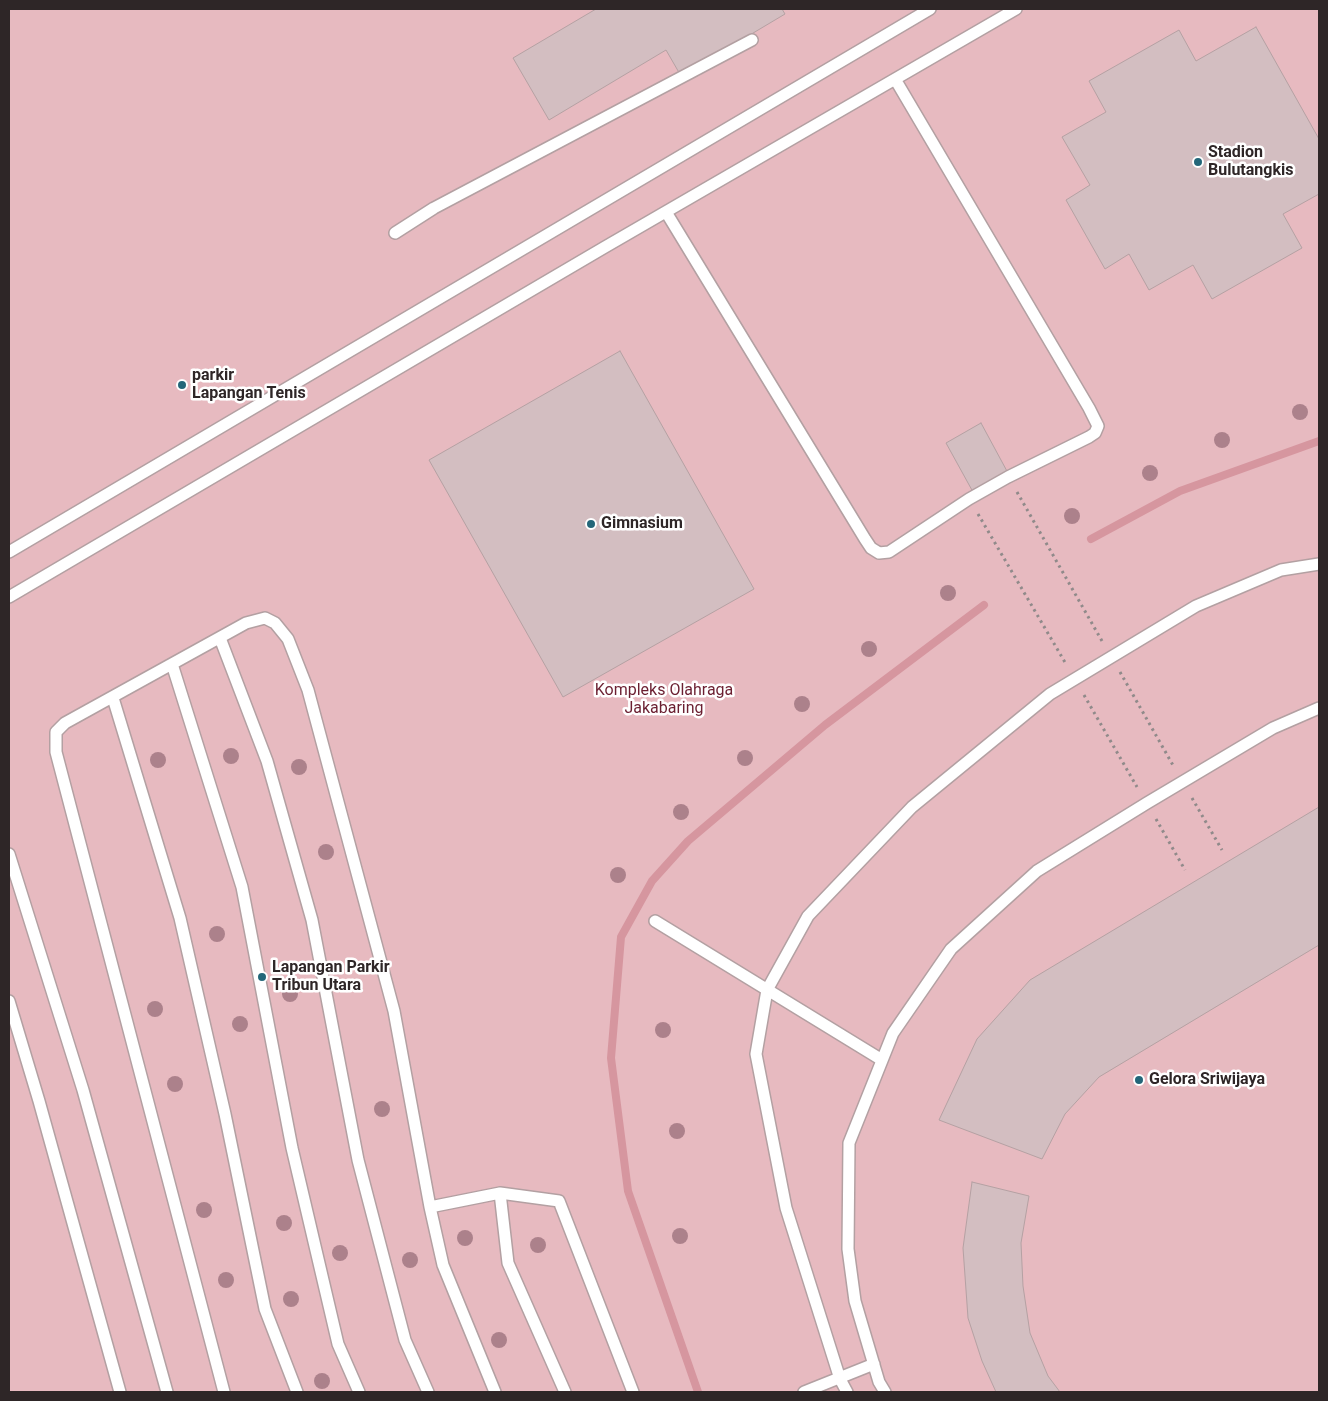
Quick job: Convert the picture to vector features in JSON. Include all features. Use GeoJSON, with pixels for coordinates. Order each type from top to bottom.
{"type":"FeatureCollection","features":[{"type":"Feature","properties":{"kind":"lane"},"geometry":{"type":"LineString","coordinates":[[9,552],[930,9]]}},
{"type":"Feature","properties":{"kind":"lane"},"geometry":{"type":"LineString","coordinates":[[9,597],[1016,9]]}},
{"type":"Feature","properties":{"kind":"lane"},"geometry":{"type":"LineString","coordinates":[[394,233],[434,208],[752,40]]}},
{"type":"Feature","properties":{"kind":"lane"},"geometry":{"type":"LineString","coordinates":[[666,212],[865,540],[871,548],[879,553],[889,552],[1008,477],[1089,437],[1095,433],[1098,426],[1089,408],[895,79]]}},
{"type":"Feature","properties":{"kind":"lane"},"geometry":{"type":"LineString","coordinates":[[847,1392],[840,1379],[786,1208],[756,1054],[767,990],[808,916],[906,814],[1050,694],[1196,606],[1281,570],[1319,564]]}},
{"type":"Feature","properties":{"kind":"lane"},"geometry":{"type":"LineString","coordinates":[[224,1392],[56,752],[56,732],[65,724],[246,623],[265,618],[275,624],[288,639],[308,690],[394,1011],[430,1207],[443,1265],[495,1392]]}},
{"type":"Feature","properties":{"kind":"lane"},"geometry":{"type":"LineString","coordinates":[[220,638],[267,761],[312,920],[358,1160],[405,1340],[428,1392]]}},
{"type":"Feature","properties":{"kind":"lane"},"geometry":{"type":"LineString","coordinates":[[172,664],[242,887],[292,1148],[338,1344],[359,1392]]}},
{"type":"Feature","properties":{"kind":"lane"},"geometry":{"type":"LineString","coordinates":[[113,698],[180,918],[225,1114],[265,1309],[297,1392]]}},
{"type":"Feature","properties":{"kind":"lane"},"geometry":{"type":"LineString","coordinates":[[885,1392],[878,1382],[855,1301],[848,1249],[849,1143],[893,1033],[951,949],[1037,871],[1273,728],[1319,708]]}},
{"type":"Feature","properties":{"kind":"lane"},"geometry":{"type":"LineString","coordinates":[[9,854],[83,1090],[167,1392]]}},
{"type":"Feature","properties":{"kind":"lane"},"geometry":{"type":"LineString","coordinates":[[655,922],[882,1060]]}},
{"type":"Feature","properties":{"kind":"lane"},"geometry":{"type":"LineString","coordinates":[[9,1001],[39,1101],[120,1392]]}},
{"type":"Feature","properties":{"kind":"lane"},"geometry":{"type":"LineString","coordinates":[[430,1207],[500,1193],[558,1201],[633,1392]]}},
{"type":"Feature","properties":{"kind":"lane"},"geometry":{"type":"LineString","coordinates":[[500,1193],[508,1262],[565,1392]]}},
{"type":"Feature","properties":{"kind":"lane"},"geometry":{"type":"LineString","coordinates":[[804,1392],[874,1364]]}},
{"type":"Feature","properties":{"kind":"green space","name":"Kompleks Olahraga Jakabaring"},"geometry":{"type":"Polygon","coordinates":[[[9,9],[1319,9],[1319,1392],[9,1392],[9,9]]]}},
{"type":"Feature","properties":{"kind":"building"},"geometry":{"type":"Polygon","coordinates":[[[596,9],[782,9],[785,14],[681,76],[666,50],[549,120],[513,58],[596,9]]]}},
{"type":"Feature","properties":{"kind":"building","name":"Stadion Bulutangkis"},"geometry":{"type":"Polygon","coordinates":[[[1256,27],[1319,139],[1319,194],[1283,214],[1302,248],[1212,299],[1193,265],[1149,290],[1129,254],[1105,269],[1066,200],[1090,185],[1062,137],[1106,112],[1089,81],[1179,30],[1196,61],[1256,27]]]}},
{"type":"Feature","properties":{"kind":"building","name":"Gimnasium"},"geometry":{"type":"Polygon","coordinates":[[[620,351],[754,589],[563,697],[429,460],[620,351]]]}},
{"type":"Feature","properties":{"kind":"building"},"geometry":{"type":"Polygon","coordinates":[[[981,423],[1008,473],[973,492],[946,443],[981,423]]]}},
{"type":"Feature","properties":{"kind":"building"},"geometry":{"type":"Polygon","coordinates":[[[1319,807],[1319,945],[1099,1077],[1065,1114],[1042,1159],[939,1120],[977,1039],[1030,980],[1319,807]]]}},
{"type":"Feature","properties":{"kind":"building"},"geometry":{"type":"Polygon","coordinates":[[[972,1182],[1029,1196],[1021,1243],[1023,1286],[1030,1333],[1048,1376],[1060,1392],[996,1392],[982,1361],[968,1318],[963,1248],[972,1182]]]}},
{"type":"Feature","properties":{"kind":"waterway"},"geometry":{"type":"LineString","coordinates":[[1091,539],[1180,491],[1319,441]]}},
{"type":"Feature","properties":{"kind":"waterway"},"geometry":{"type":"LineString","coordinates":[[698,1392],[628,1191],[611,1058],[621,937],[652,881],[688,841],[825,725],[984,605]]}},
{"type":"Feature","properties":{"kind":"place","name":"Stadion Bulutangkis"},"geometry":{"type":"Point","coordinates":[1198,162]}},
{"type":"Feature","properties":{"kind":"place","name":"parkir Lapangan Tenis"},"geometry":{"type":"Point","coordinates":[182,385]}},
{"type":"Feature","properties":{"kind":"place","name":"Gimnasium"},"geometry":{"type":"Point","coordinates":[591,524]}},
{"type":"Feature","properties":{"kind":"place","name":"Lapangan Parkir Tribun Utara"},"geometry":{"type":"Point","coordinates":[262,977]}},
{"type":"Feature","properties":{"kind":"place","name":"Gelora Sriwijaya"},"geometry":{"type":"Point","coordinates":[1139,1080]}}]}
